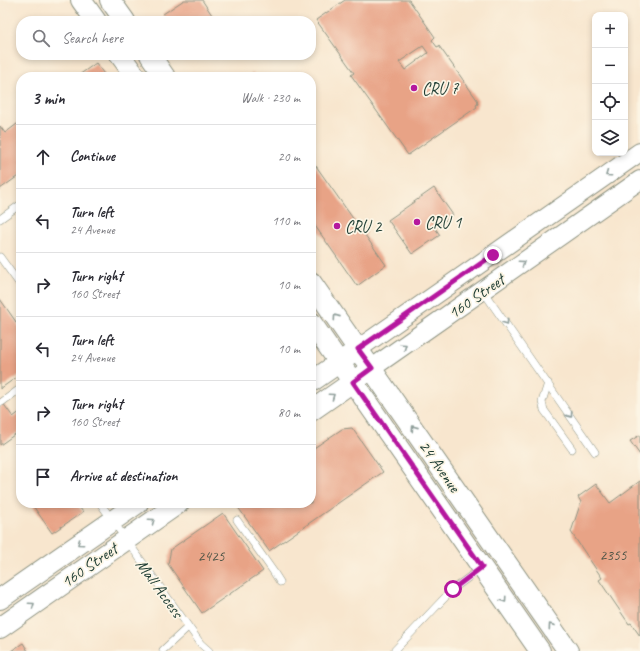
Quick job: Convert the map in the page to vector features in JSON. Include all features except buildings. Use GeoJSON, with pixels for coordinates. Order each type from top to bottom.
{"type":"FeatureCollection","features":[{"type":"Feature","properties":{"kind":"main road"},"geometry":{"type":"LineString","coordinates":[[81,0],[92,16]]}},
{"type":"Feature","properties":{"kind":"main road"},"geometry":{"type":"LineString","coordinates":[[110,0],[121,16]]}},
{"type":"Feature","properties":{"kind":"main road"},"geometry":{"type":"LineString","coordinates":[[124,60],[132,72]]}},
{"type":"Feature","properties":{"kind":"main road"},"geometry":{"type":"LineString","coordinates":[[154,60],[162,72]]}},
{"type":"Feature","properties":{"kind":"main road","name":"24 Avenue"},"geometry":{"type":"LineString","coordinates":[[316,289],[568,651]]}},
{"type":"Feature","properties":{"kind":"main road","name":"24 Avenue"},"geometry":{"type":"LineString","coordinates":[[316,329],[540,651]]}},
{"type":"Feature","properties":{"kind":"main road","name":"160 Street"},"geometry":{"type":"LineString","coordinates":[[316,378],[358,349]]}},
{"type":"Feature","properties":{"kind":"main road","name":"160 Street"},"geometry":{"type":"LineString","coordinates":[[316,408],[372,368]]}},
{"type":"Feature","properties":{"kind":"main road","name":"160 Street"},"geometry":{"type":"LineString","coordinates":[[0,599],[130,508]]}},
{"type":"Feature","properties":{"kind":"main road","name":"160 Street"},"geometry":{"type":"LineString","coordinates":[[0,628],[172,508]]}},
{"type":"Feature","properties":{"kind":"main road"},"geometry":{"type":"LineString","coordinates":[[482,567],[496,570],[533,601]]}},
{"type":"Feature","properties":{"kind":"street","name":"160 Street"},"geometry":{"type":"LineString","coordinates":[[358,349],[640,152]]}},
{"type":"Feature","properties":{"kind":"street","name":"160 Street"},"geometry":{"type":"LineString","coordinates":[[372,368],[640,180]]}},
{"type":"Feature","properties":{"kind":"lane"},"geometry":{"type":"LineString","coordinates":[[0,219],[16,208]]}},
{"type":"Feature","properties":{"kind":"lane"},"geometry":{"type":"LineString","coordinates":[[0,257],[16,279]]}},
{"type":"Feature","properties":{"kind":"lane"},"geometry":{"type":"LineString","coordinates":[[483,290],[595,452]]}},
{"type":"Feature","properties":{"kind":"lane"},"geometry":{"type":"LineString","coordinates":[[548,383],[542,402],[544,410],[572,449]]}},
{"type":"Feature","properties":{"kind":"lane"},"geometry":{"type":"LineString","coordinates":[[2,402],[16,392]]}},
{"type":"Feature","properties":{"kind":"lane","name":"Mall Access"},"geometry":{"type":"LineString","coordinates":[[104,508],[188,627],[201,644],[209,651]]}},
{"type":"Feature","properties":{"kind":"lane"},"geometry":{"type":"LineString","coordinates":[[237,520],[274,571],[280,582]]}},
{"type":"Feature","properties":{"kind":"lane"},"geometry":{"type":"LineString","coordinates":[[394,651],[453,589],[482,567]]}},
{"type":"Feature","properties":{"kind":"lane"},"geometry":{"type":"LineString","coordinates":[[163,650],[188,627]]}},
{"type":"Feature","properties":{"kind":"place","name":"CRU 7"},"geometry":{"type":"Point","coordinates":[414,88]}},
{"type":"Feature","properties":{"kind":"place","name":"CRU 1"},"geometry":{"type":"Point","coordinates":[417,222]}},
{"type":"Feature","properties":{"kind":"place","name":"CRU 2"},"geometry":{"type":"Point","coordinates":[337,226]}},
{"type":"Feature","properties":{"kind":"route"},"geometry":{"type":"LineString","coordinates":[[453,589],[482,567],[353,382],[372,368],[358,349],[493,255]]}}]}
